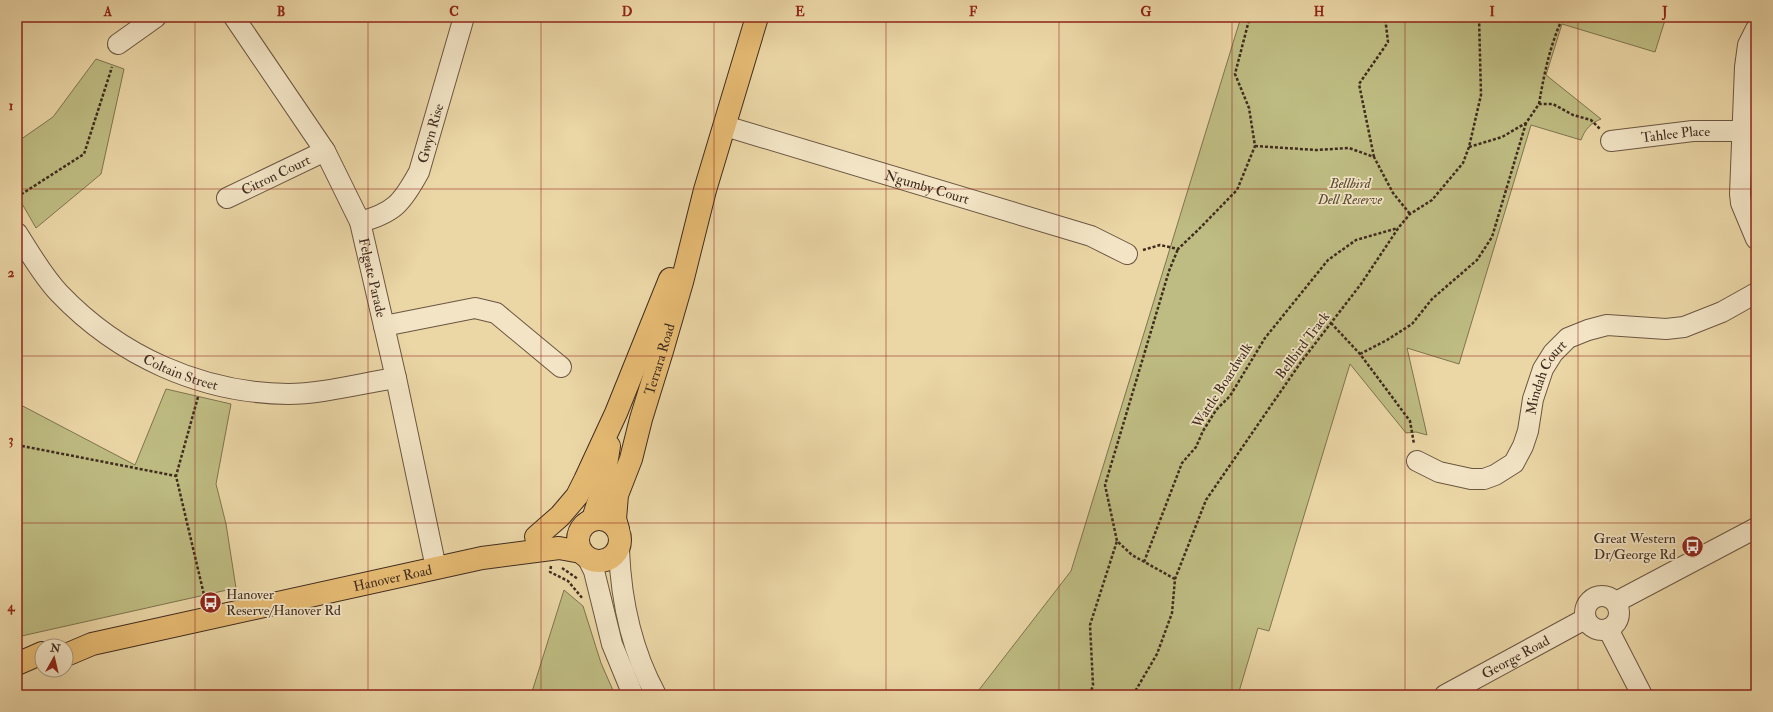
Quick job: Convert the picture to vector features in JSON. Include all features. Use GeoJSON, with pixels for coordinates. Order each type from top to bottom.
{"type":"FeatureCollection","features":[{"type":"Feature","properties":{"kind":"main road","name":"Terrara Road"},"geometry":{"type":"LineString","coordinates":[[618,528],[615,519],[617,495],[631,459],[641,419],[665,343],[706,190],[757,17]]}},
{"type":"Feature","properties":{"kind":"main road","name":"Terrara Road"},"geometry":{"type":"LineString","coordinates":[[536,537],[560,516],[577,496],[616,413],[706,190]]}},
{"type":"Feature","properties":{"kind":"main road","name":"Terrara Road"},"geometry":{"type":"LineString","coordinates":[[590,521],[602,491],[616,413]]}},
{"type":"Feature","properties":{"kind":"main road"},"geometry":{"type":"LineString","coordinates":[[607,520],[618,528],[621,536],[619,550],[608,560],[600,562],[584,555],[578,537],[580,530],[590,521],[607,520]]}},
{"type":"Feature","properties":{"kind":"main road","name":"Hanover Road"},"geometry":{"type":"LineString","coordinates":[[482,558],[536,537],[590,521]]}},
{"type":"Feature","properties":{"kind":"main road","name":"Hanover Road"},"geometry":{"type":"LineString","coordinates":[[74,652],[92,644],[482,558],[559,548],[584,555]]}},
{"type":"Feature","properties":{"kind":"main road","name":"Hanover Road"},"geometry":{"type":"LineString","coordinates":[[74,645],[92,644]]}},
{"type":"Feature","properties":{"kind":"main road"},"geometry":{"type":"LineString","coordinates":[[17,664],[34,657]]}},
{"type":"Feature","properties":{"kind":"main road"},"geometry":{"type":"LineString","coordinates":[[17,664],[34,662]]}},
{"type":"Feature","properties":{"kind":"street"},"geometry":{"type":"LineString","coordinates":[[118,44],[156,17]]}},
{"type":"Feature","properties":{"kind":"street","name":"Felgate Parade"},"geometry":{"type":"LineString","coordinates":[[234,17],[325,151],[360,222],[396,378],[436,568]]}},
{"type":"Feature","properties":{"kind":"street","name":"Gwyn Rise"},"geometry":{"type":"LineString","coordinates":[[360,222],[374,218],[394,208],[407,194],[419,172],[464,17]]}},
{"type":"Feature","properties":{"kind":"street"},"geometry":{"type":"LineString","coordinates":[[1756,29],[1748,45],[1745,67],[1741,131],[1740,194],[1748,201],[1756,239]]}},
{"type":"Feature","properties":{"kind":"street","name":"Ngumby Court"},"geometry":{"type":"LineString","coordinates":[[725,126],[1091,236],[1127,254]]}},
{"type":"Feature","properties":{"kind":"street","name":"Tahlee Place"},"geometry":{"type":"LineString","coordinates":[[1611,142],[1693,131],[1741,131]]}},
{"type":"Feature","properties":{"kind":"street","name":"Citron Court"},"geometry":{"type":"LineString","coordinates":[[227,198],[325,151]]}},
{"type":"Feature","properties":{"kind":"street","name":"Coltain Street"},"geometry":{"type":"LineString","coordinates":[[17,233],[36,264],[58,292],[89,322],[114,341],[171,371],[227,388],[255,392],[290,394],[318,391],[396,378]]}},
{"type":"Feature","properties":{"kind":"street","name":"Mindah Court"},"geometry":{"type":"LineString","coordinates":[[1417,461],[1439,472],[1471,480],[1484,479],[1495,475],[1514,463],[1523,446],[1528,432],[1533,399],[1543,369],[1553,353],[1568,338],[1588,330],[1607,325],[1666,329],[1684,327],[1722,312],[1756,293]]}},
{"type":"Feature","properties":{"kind":"street"},"geometry":{"type":"LineString","coordinates":[[384,326],[475,308],[496,313],[561,367]]}},
{"type":"Feature","properties":{"kind":"street"},"geometry":{"type":"LineString","coordinates":[[1616,602],[1756,528]]}},
{"type":"Feature","properties":{"kind":"street"},"geometry":{"type":"LineString","coordinates":[[619,550],[620,576],[633,637],[648,680],[656,695]]}},
{"type":"Feature","properties":{"kind":"street"},"geometry":{"type":"LineString","coordinates":[[584,555],[594,571],[612,644],[633,695]]}},
{"type":"Feature","properties":{"kind":"street"},"geometry":{"type":"LineString","coordinates":[[1602,595],[1607,596],[1616,602],[1619,609],[1619,619],[1614,626],[1608,629],[1596,630],[1588,624],[1585,619],[1585,608],[1591,599],[1602,595]]}},
{"type":"Feature","properties":{"kind":"street","name":"George Road"},"geometry":{"type":"LineString","coordinates":[[1445,695],[1585,619]]}},
{"type":"Feature","properties":{"kind":"street"},"geometry":{"type":"LineString","coordinates":[[1608,629],[1642,695]]}},
{"type":"Feature","properties":{"kind":"path"},"geometry":{"type":"LineString","coordinates":[[1090,695],[1093,685],[1090,625],[1117,541],[1105,485],[1169,272],[1178,249],[1236,190],[1255,146],[1249,108],[1235,74],[1251,17]]}},
{"type":"Feature","properties":{"kind":"path"},"geometry":{"type":"LineString","coordinates":[[1385,17],[1388,42],[1359,84],[1374,157],[1393,193],[1410,214]]}},
{"type":"Feature","properties":{"kind":"path","name":"Bellbird Track"},"geometry":{"type":"LineString","coordinates":[[1132,695],[1157,654],[1172,613],[1175,579],[1206,500],[1301,362],[1361,284],[1399,228],[1410,214],[1432,200],[1463,163],[1469,147],[1481,95],[1479,17]]}},
{"type":"Feature","properties":{"kind":"path"},"geometry":{"type":"LineString","coordinates":[[1360,354],[1387,340],[1412,324],[1432,299],[1477,260],[1492,237],[1526,123],[1539,104],[1545,68],[1563,17]]}},
{"type":"Feature","properties":{"kind":"path"},"geometry":{"type":"LineString","coordinates":[[17,198],[84,154],[112,67]]}},
{"type":"Feature","properties":{"kind":"path"},"geometry":{"type":"LineString","coordinates":[[1539,104],[1553,104],[1573,115],[1592,120],[1611,142]]}},
{"type":"Feature","properties":{"kind":"path"},"geometry":{"type":"LineString","coordinates":[[1469,147],[1502,137],[1526,123]]}},
{"type":"Feature","properties":{"kind":"path"},"geometry":{"type":"LineString","coordinates":[[1255,146],[1316,150],[1349,148],[1374,157]]}},
{"type":"Feature","properties":{"kind":"path","name":"Wattle Boardwalk"},"geometry":{"type":"LineString","coordinates":[[1144,562],[1182,463],[1196,448],[1203,431],[1216,410],[1230,396],[1264,338],[1328,260],[1356,240],[1399,228]]}},
{"type":"Feature","properties":{"kind":"path"},"geometry":{"type":"LineString","coordinates":[[1127,254],[1160,245],[1178,249]]}},
{"type":"Feature","properties":{"kind":"path"},"geometry":{"type":"LineString","coordinates":[[1331,323],[1360,354],[1410,421],[1417,461]]}},
{"type":"Feature","properties":{"kind":"path"},"geometry":{"type":"LineString","coordinates":[[198,398],[176,476],[205,599]]}},
{"type":"Feature","properties":{"kind":"path"},"geometry":{"type":"LineString","coordinates":[[17,445],[176,476]]}},
{"type":"Feature","properties":{"kind":"path"},"geometry":{"type":"LineString","coordinates":[[1117,541],[1132,555],[1175,579]]}},
{"type":"Feature","properties":{"kind":"green space","name":"Bellbird Dell Reserve"},"geometry":{"type":"Polygon","coordinates":[[[1241,17],[1666,17],[1655,52],[1562,24],[1546,75],[1601,119],[1594,122],[1589,127],[1581,140],[1531,125],[1459,364],[1407,348],[1427,435],[1416,432],[1406,433],[1350,364],[1269,631],[1258,628],[1238,695],[975,695],[1071,571],[1241,17]]]}},
{"type":"Feature","properties":{"kind":"green space"},"geometry":{"type":"Polygon","coordinates":[[[96,59],[124,69],[101,174],[36,228],[17,195],[17,142],[53,117],[96,59]]]}},
{"type":"Feature","properties":{"kind":"green space"},"geometry":{"type":"Polygon","coordinates":[[[166,389],[231,404],[216,484],[226,524],[236,588],[17,637],[17,403],[135,465],[166,389]]]}},
{"type":"Feature","properties":{"kind":"green space"},"geometry":{"type":"Polygon","coordinates":[[[564,590],[583,606],[601,663],[615,695],[531,695],[564,590]]]}},
{"type":"Feature","properties":{"kind":"place","name":"Great Western Dr/George Rd"},"geometry":{"type":"Point","coordinates":[1692,546]}},
{"type":"Feature","properties":{"kind":"place","name":"Hanover Reserve/Hanover Rd"},"geometry":{"type":"Point","coordinates":[210,602]}}]}
